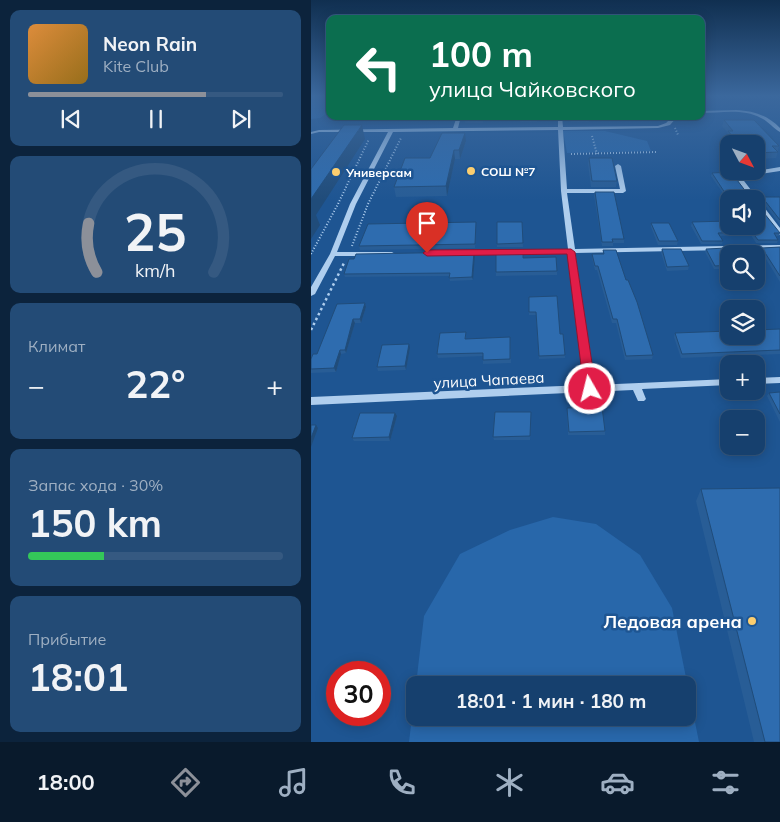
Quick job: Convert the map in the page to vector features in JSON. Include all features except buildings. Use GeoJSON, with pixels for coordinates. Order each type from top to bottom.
{"type":"FeatureCollection","features":[{"type":"Feature","properties":{"kind":"street"},"geometry":{"type":"LineString","coordinates":[[311,133],[346,131]]}},
{"type":"Feature","properties":{"kind":"street"},"geometry":{"type":"LineString","coordinates":[[311,294],[333,254],[353,204],[391,131]]}},
{"type":"Feature","properties":{"kind":"street"},"geometry":{"type":"LineString","coordinates":[[559,131],[571,252],[590,389]]}},
{"type":"Feature","properties":{"kind":"street"},"geometry":{"type":"LineString","coordinates":[[565,191],[623,191],[618,166]]}},
{"type":"Feature","properties":{"kind":"street"},"geometry":{"type":"LineString","coordinates":[[748,190],[737,176],[780,169]]}},
{"type":"Feature","properties":{"kind":"street"},"geometry":{"type":"LineString","coordinates":[[765,213],[780,233]]}},
{"type":"Feature","properties":{"kind":"street"},"geometry":{"type":"LineString","coordinates":[[456,253],[780,247]]}},
{"type":"Feature","properties":{"kind":"street"},"geometry":{"type":"LineString","coordinates":[[333,254],[398,254]]}},
{"type":"Feature","properties":{"kind":"street"},"geometry":{"type":"LineString","coordinates":[[765,381],[780,380]]}},
{"type":"Feature","properties":{"kind":"street","name":"улица Чапаева"},"geometry":{"type":"LineString","coordinates":[[311,401],[720,382]]}},
{"type":"Feature","properties":{"kind":"street"},"geometry":{"type":"LineString","coordinates":[[637,386],[641,399]]}},
{"type":"Feature","properties":{"kind":"path"},"geometry":{"type":"LineString","coordinates":[[590,131],[597,154]]}},
{"type":"Feature","properties":{"kind":"path"},"geometry":{"type":"LineString","coordinates":[[311,254],[371,136],[361,136]]}},
{"type":"Feature","properties":{"kind":"path"},"geometry":{"type":"LineString","coordinates":[[311,330],[349,254],[368,204],[402,136]]}},
{"type":"Feature","properties":{"kind":"path"},"geometry":{"type":"LineString","coordinates":[[568,154],[657,152]]}},
{"type":"Feature","properties":{"kind":"shaded area"},"geometry":{"type":"Polygon","coordinates":[[[563,131],[605,131],[647,141],[651,151],[567,153],[563,131]]]}},
{"type":"Feature","properties":{"kind":"shaded area"},"geometry":{"type":"Polygon","coordinates":[[[553,517],[596,524],[640,555],[672,608],[686,676],[417,676],[424,616],[460,554],[510,530],[553,517]]]}},
{"type":"Feature","properties":{"kind":"shaded area"},"geometry":{"type":"Polygon","coordinates":[[[411,726],[696,726],[699,742],[409,742],[411,726]]]}},
{"type":"Feature","properties":{"kind":"place","name":"СОШ №7"},"geometry":{"type":"Point","coordinates":[471,171]}},
{"type":"Feature","properties":{"kind":"place","name":"Универсам"},"geometry":{"type":"Point","coordinates":[336,172]}},
{"type":"Feature","properties":{"kind":"place","name":"Ледовая арена"},"geometry":{"type":"Point","coordinates":[752,621]}},
{"type":"Feature","properties":{"kind":"route"},"geometry":{"type":"LineString","coordinates":[[427,253],[571,252],[590,389]]}}]}
